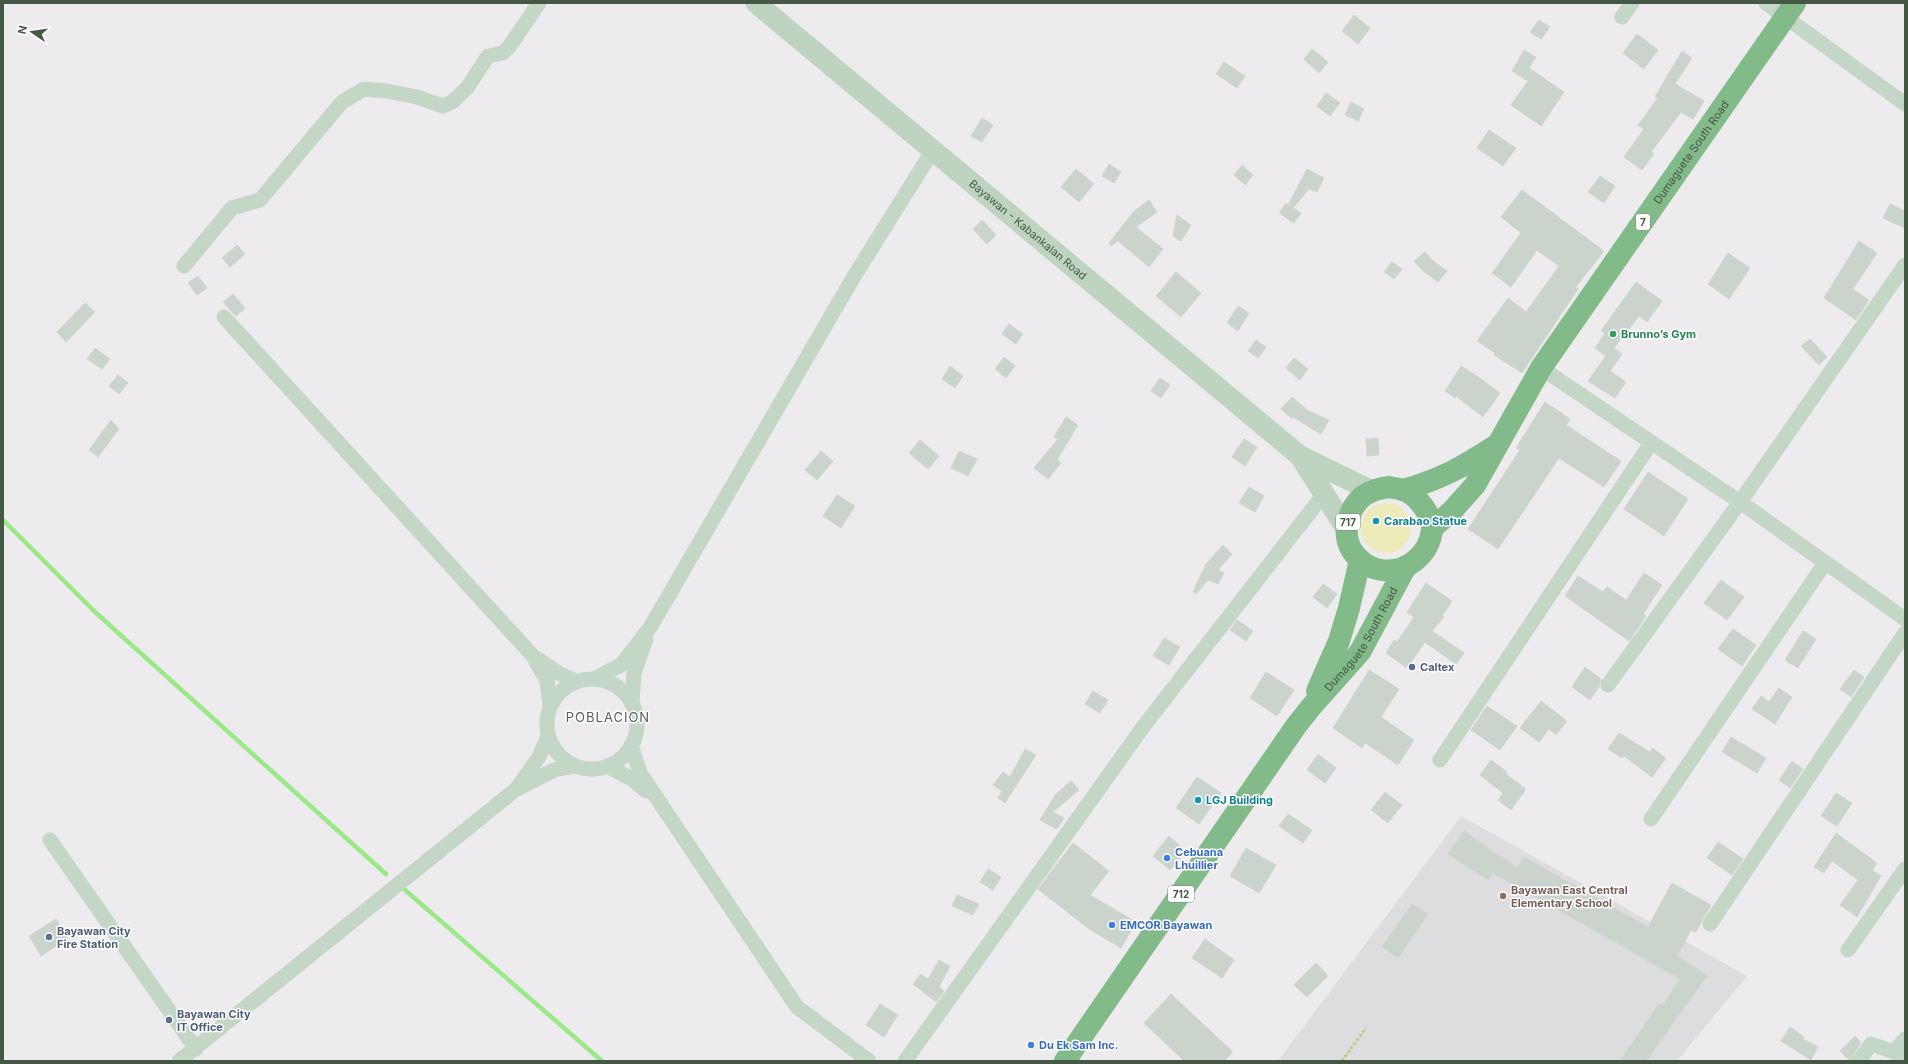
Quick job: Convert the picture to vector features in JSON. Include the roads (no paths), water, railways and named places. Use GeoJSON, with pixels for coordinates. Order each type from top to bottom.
{"type":"FeatureCollection","features":[{"type":"Feature","properties":{"kind":"highway","name":"Dumaguete South Road"},"geometry":{"type":"LineString","coordinates":[[1432,528],[1451,512],[1475,485],[1541,368],[1790,10]]}},
{"type":"Feature","properties":{"kind":"highway","name":"Dumaguete South Road"},"geometry":{"type":"LineString","coordinates":[[1404,490],[1434,481],[1464,466],[1498,444]]}},
{"type":"Feature","properties":{"kind":"highway","name":"717"},"geometry":{"type":"LineString","coordinates":[[1404,490],[1388,487],[1372,491],[1358,500],[1350,514],[1346,530],[1350,547],[1360,560],[1374,569],[1390,571],[1406,568]]}},
{"type":"Feature","properties":{"kind":"highway"},"geometry":{"type":"LineString","coordinates":[[1404,490],[1417,498],[1427,512],[1432,528],[1428,544],[1419,558],[1406,568]]}},
{"type":"Feature","properties":{"kind":"highway","name":"Dumaguete South Road"},"geometry":{"type":"LineString","coordinates":[[1311,707],[1339,641],[1349,608],[1360,560]]}},
{"type":"Feature","properties":{"kind":"highway","name":"Dumaguete South Road"},"geometry":{"type":"LineString","coordinates":[[1065,1061],[1311,707],[1360,652],[1406,568]]}},
{"type":"Feature","properties":{"kind":"main road","name":"Bayawan - Kabankalan Road"},"geometry":{"type":"LineString","coordinates":[[756,3],[1300,456],[1372,491]]}},
{"type":"Feature","properties":{"kind":"main road","name":"Bayawan - Kabankalan Road"},"geometry":{"type":"LineString","coordinates":[[1300,456],[1346,530]]}},
{"type":"Feature","properties":{"kind":"street"},"geometry":{"type":"LineString","coordinates":[[184,266],[232,208],[260,200],[342,102],[364,89],[387,91],[417,97],[443,106],[452,102],[467,88],[488,56],[503,53],[539,3]]}},
{"type":"Feature","properties":{"kind":"street"},"geometry":{"type":"LineString","coordinates":[[1622,17],[1632,3]]}},
{"type":"Feature","properties":{"kind":"street"},"geometry":{"type":"LineString","coordinates":[[1766,3],[1790,10],[1905,104]]}},
{"type":"Feature","properties":{"kind":"street"},"geometry":{"type":"LineString","coordinates":[[594,679],[621,664],[650,626],[852,278],[933,150]]}},
{"type":"Feature","properties":{"kind":"street"},"geometry":{"type":"LineString","coordinates":[[1608,685],[1740,502],[1905,265]]}},
{"type":"Feature","properties":{"kind":"street"},"geometry":{"type":"LineString","coordinates":[[224,317],[533,656],[547,681],[550,707]]}},
{"type":"Feature","properties":{"kind":"street"},"geometry":{"type":"LineString","coordinates":[[1541,368],[1740,502],[1905,619]]}},
{"type":"Feature","properties":{"kind":"street"},"geometry":{"type":"LineString","coordinates":[[1440,760],[1651,442]]}},
{"type":"Feature","properties":{"kind":"street"},"geometry":{"type":"LineString","coordinates":[[905,1061],[1143,727],[1324,494]]}},
{"type":"Feature","properties":{"kind":"street"},"geometry":{"type":"LineString","coordinates":[[1651,819],[1825,563]]}},
{"type":"Feature","properties":{"kind":"street"},"geometry":{"type":"LineString","coordinates":[[179,1061],[196,1049],[515,790],[554,770],[575,766],[596,769],[607,766],[619,760],[631,745],[635,736],[636,725],[632,704],[634,673],[650,626]]}},
{"type":"Feature","properties":{"kind":"street"},"geometry":{"type":"LineString","coordinates":[[1710,924],[1905,633]]}},
{"type":"Feature","properties":{"kind":"street"},"geometry":{"type":"LineString","coordinates":[[533,656],[558,673],[576,681]]}},
{"type":"Feature","properties":{"kind":"street"},"geometry":{"type":"LineString","coordinates":[[575,766],[558,754],[548,736],[547,717],[550,707],[561,691],[576,681],[594,679],[606,682],[618,688],[632,704]]}},
{"type":"Feature","properties":{"kind":"street"},"geometry":{"type":"LineString","coordinates":[[515,790],[539,757],[548,736]]}},
{"type":"Feature","properties":{"kind":"street"},"geometry":{"type":"LineString","coordinates":[[631,745],[640,773],[658,802],[797,1007],[869,1061]]}},
{"type":"Feature","properties":{"kind":"street"},"geometry":{"type":"LineString","coordinates":[[607,766],[632,779],[658,802]]}},
{"type":"Feature","properties":{"kind":"street"},"geometry":{"type":"LineString","coordinates":[[50,840],[196,1049]]}},
{"type":"Feature","properties":{"kind":"street"},"geometry":{"type":"LineString","coordinates":[[1848,950],[1905,869]]}},
{"type":"Feature","properties":{"kind":"street"},"geometry":{"type":"LineString","coordinates":[[1859,1061],[1871,1044],[1899,1055],[1905,1039]]}},
{"type":"Feature","properties":{"kind":"waterway"},"geometry":{"type":"LineString","coordinates":[[3,520],[95,612],[386,874]]}},
{"type":"Feature","properties":{"kind":"waterway"},"geometry":{"type":"LineString","coordinates":[[405,890],[602,1061]]}},
{"type":"Feature","properties":{"kind":"place","name":"Brunno’s Gym"},"geometry":{"type":"Point","coordinates":[1613,334]}},
{"type":"Feature","properties":{"kind":"place","name":"Carabao Statue"},"geometry":{"type":"Point","coordinates":[1376,521]}},
{"type":"Feature","properties":{"kind":"place","name":"Caltex"},"geometry":{"type":"Point","coordinates":[1412,667]}},
{"type":"Feature","properties":{"kind":"place","name":"LGJ Building"},"geometry":{"type":"Point","coordinates":[1198,800]}},
{"type":"Feature","properties":{"kind":"place","name":"Cebuana Lhuillier"},"geometry":{"type":"Point","coordinates":[1167,858]}},
{"type":"Feature","properties":{"kind":"place","name":"Bayawan East Central Elementary School"},"geometry":{"type":"Point","coordinates":[1503,896]}},
{"type":"Feature","properties":{"kind":"place","name":"EMCOR Bayawan"},"geometry":{"type":"Point","coordinates":[1112,925]}},
{"type":"Feature","properties":{"kind":"place","name":"Bayawan City Fire Station"},"geometry":{"type":"Point","coordinates":[49,937]}},
{"type":"Feature","properties":{"kind":"place","name":"Bayawan City IT Office"},"geometry":{"type":"Point","coordinates":[169,1020]}},
{"type":"Feature","properties":{"kind":"place","name":"Du Ek Sam Inc."},"geometry":{"type":"Point","coordinates":[1031,1045]}},
{"type":"Feature","properties":{"kind":"district","name":"POBLACION"},"geometry":{"type":"Point","coordinates":[608,717]}}]}
